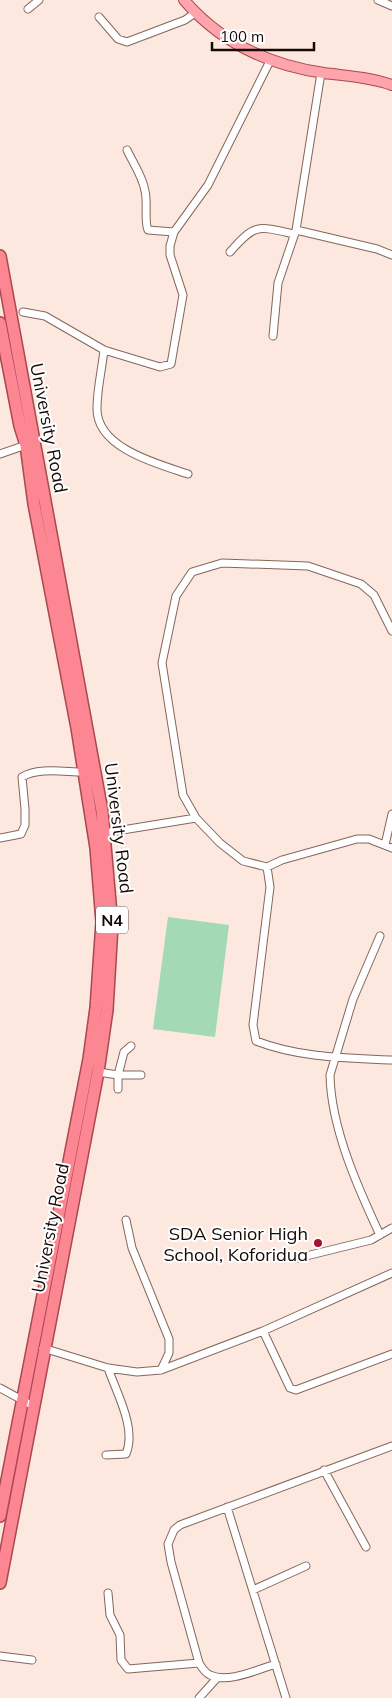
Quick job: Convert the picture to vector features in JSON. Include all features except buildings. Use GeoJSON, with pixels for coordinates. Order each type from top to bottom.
{"type":"FeatureCollection","features":[{"type":"Feature","properties":{"kind":"highway","name":"University Road"},"geometry":{"type":"LineString","coordinates":[[0,256],[82,727],[83,772],[92,824],[102,922],[96,1008],[89,1059],[39,1347],[34,1407],[0,1583]]}},
{"type":"Feature","properties":{"kind":"highway","name":"University Road"},"geometry":{"type":"LineString","coordinates":[[0,323],[20,426],[26,445],[34,504],[104,833],[112,925],[107,1010],[98,1072],[39,1347],[22,1401],[0,1516]]}},
{"type":"Feature","properties":{"kind":"main road"},"geometry":{"type":"LineString","coordinates":[[184,0],[195,13],[224,37],[279,65],[392,85]]}},
{"type":"Feature","properties":{"kind":"street"},"geometry":{"type":"LineString","coordinates":[[28,10],[39,0]]}},
{"type":"Feature","properties":{"kind":"street"},"geometry":{"type":"LineString","coordinates":[[378,0],[392,6]]}},
{"type":"Feature","properties":{"kind":"street"},"geometry":{"type":"LineString","coordinates":[[99,17],[122,42],[149,36],[185,20],[195,13]]}},
{"type":"Feature","properties":{"kind":"street"},"geometry":{"type":"LineString","coordinates":[[23,312],[45,316],[104,350],[160,367],[171,364],[183,295],[170,255],[170,246],[174,232],[208,185],[270,61]]}},
{"type":"Feature","properties":{"kind":"street"},"geometry":{"type":"LineString","coordinates":[[273,336],[278,283],[295,232],[321,73]]}},
{"type":"Feature","properties":{"kind":"street"},"geometry":{"type":"LineString","coordinates":[[127,150],[145,189],[148,209],[146,226],[148,230],[174,232]]}},
{"type":"Feature","properties":{"kind":"street"},"geometry":{"type":"LineString","coordinates":[[230,252],[246,234],[259,228],[295,232],[377,248],[392,254]]}},
{"type":"Feature","properties":{"kind":"street"},"geometry":{"type":"LineString","coordinates":[[104,350],[97,409],[100,425],[124,449],[140,458],[188,474]]}},
{"type":"Feature","properties":{"kind":"street"},"geometry":{"type":"LineString","coordinates":[[0,454],[26,445]]}},
{"type":"Feature","properties":{"kind":"street"},"geometry":{"type":"LineString","coordinates":[[392,631],[374,595],[361,584],[308,566],[222,563],[192,572],[176,596],[162,663],[183,795],[196,818],[220,843],[243,861],[267,867],[282,860],[357,839],[370,839],[388,846],[392,814]]}},
{"type":"Feature","properties":{"kind":"street"},"geometry":{"type":"LineString","coordinates":[[0,838],[21,834],[25,825],[22,777],[40,772],[83,772]]}},
{"type":"Feature","properties":{"kind":"street"},"geometry":{"type":"LineString","coordinates":[[104,833],[196,818]]}},
{"type":"Feature","properties":{"kind":"street"},"geometry":{"type":"LineString","coordinates":[[267,867],[270,888],[253,1025],[256,1041],[294,1053],[336,1058],[392,1060]]}},
{"type":"Feature","properties":{"kind":"street"},"geometry":{"type":"LineString","coordinates":[[380,936],[354,999],[330,1076],[330,1089],[339,1131],[357,1185],[380,1235]]}},
{"type":"Feature","properties":{"kind":"street"},"geometry":{"type":"LineString","coordinates":[[118,1089],[118,1075],[124,1052],[130,1046]]}},
{"type":"Feature","properties":{"kind":"street"},"geometry":{"type":"LineString","coordinates":[[98,1072],[118,1075],[141,1075]]}},
{"type":"Feature","properties":{"kind":"street"},"geometry":{"type":"LineString","coordinates":[[126,1220],[132,1248],[170,1339],[169,1353],[161,1370]]}},
{"type":"Feature","properties":{"kind":"street"},"geometry":{"type":"LineString","coordinates":[[298,1258],[371,1240],[392,1228]]}},
{"type":"Feature","properties":{"kind":"street"},"geometry":{"type":"LineString","coordinates":[[39,1347],[108,1368],[138,1372],[161,1370],[263,1331],[392,1273]]}},
{"type":"Feature","properties":{"kind":"street"},"geometry":{"type":"LineString","coordinates":[[263,1331],[290,1388],[296,1390],[392,1354]]}},
{"type":"Feature","properties":{"kind":"street"},"geometry":{"type":"LineString","coordinates":[[106,1455],[126,1454],[129,1446],[127,1424],[108,1368]]}},
{"type":"Feature","properties":{"kind":"street"},"geometry":{"type":"LineString","coordinates":[[0,1388],[34,1407]]}},
{"type":"Feature","properties":{"kind":"street"},"geometry":{"type":"LineString","coordinates":[[276,1664],[232,1676],[217,1678],[206,1673],[199,1663],[171,1562],[168,1544],[174,1530],[180,1525],[392,1446]]}},
{"type":"Feature","properties":{"kind":"street"},"geometry":{"type":"LineString","coordinates":[[324,1470],[366,1547]]}},
{"type":"Feature","properties":{"kind":"street"},"geometry":{"type":"LineString","coordinates":[[227,1507],[286,1698]]}},
{"type":"Feature","properties":{"kind":"street"},"geometry":{"type":"LineString","coordinates":[[253,1590],[306,1566]]}},
{"type":"Feature","properties":{"kind":"street"},"geometry":{"type":"LineString","coordinates":[[108,1593],[110,1614],[120,1635],[121,1660],[128,1669],[199,1663]]}},
{"type":"Feature","properties":{"kind":"street"},"geometry":{"type":"LineString","coordinates":[[0,1656],[32,1660]]}},
{"type":"Feature","properties":{"kind":"street"},"geometry":{"type":"LineString","coordinates":[[199,1698],[217,1678]]}},
{"type":"Feature","properties":{"kind":"green space"},"geometry":{"type":"Polygon","coordinates":[[[168,917],[229,925],[215,1037],[153,1029],[168,917]]]}},
{"type":"Feature","properties":{"kind":"place","name":"SDA Senior High School, Koforidua"},"geometry":{"type":"Point","coordinates":[318,1243]}}]}
